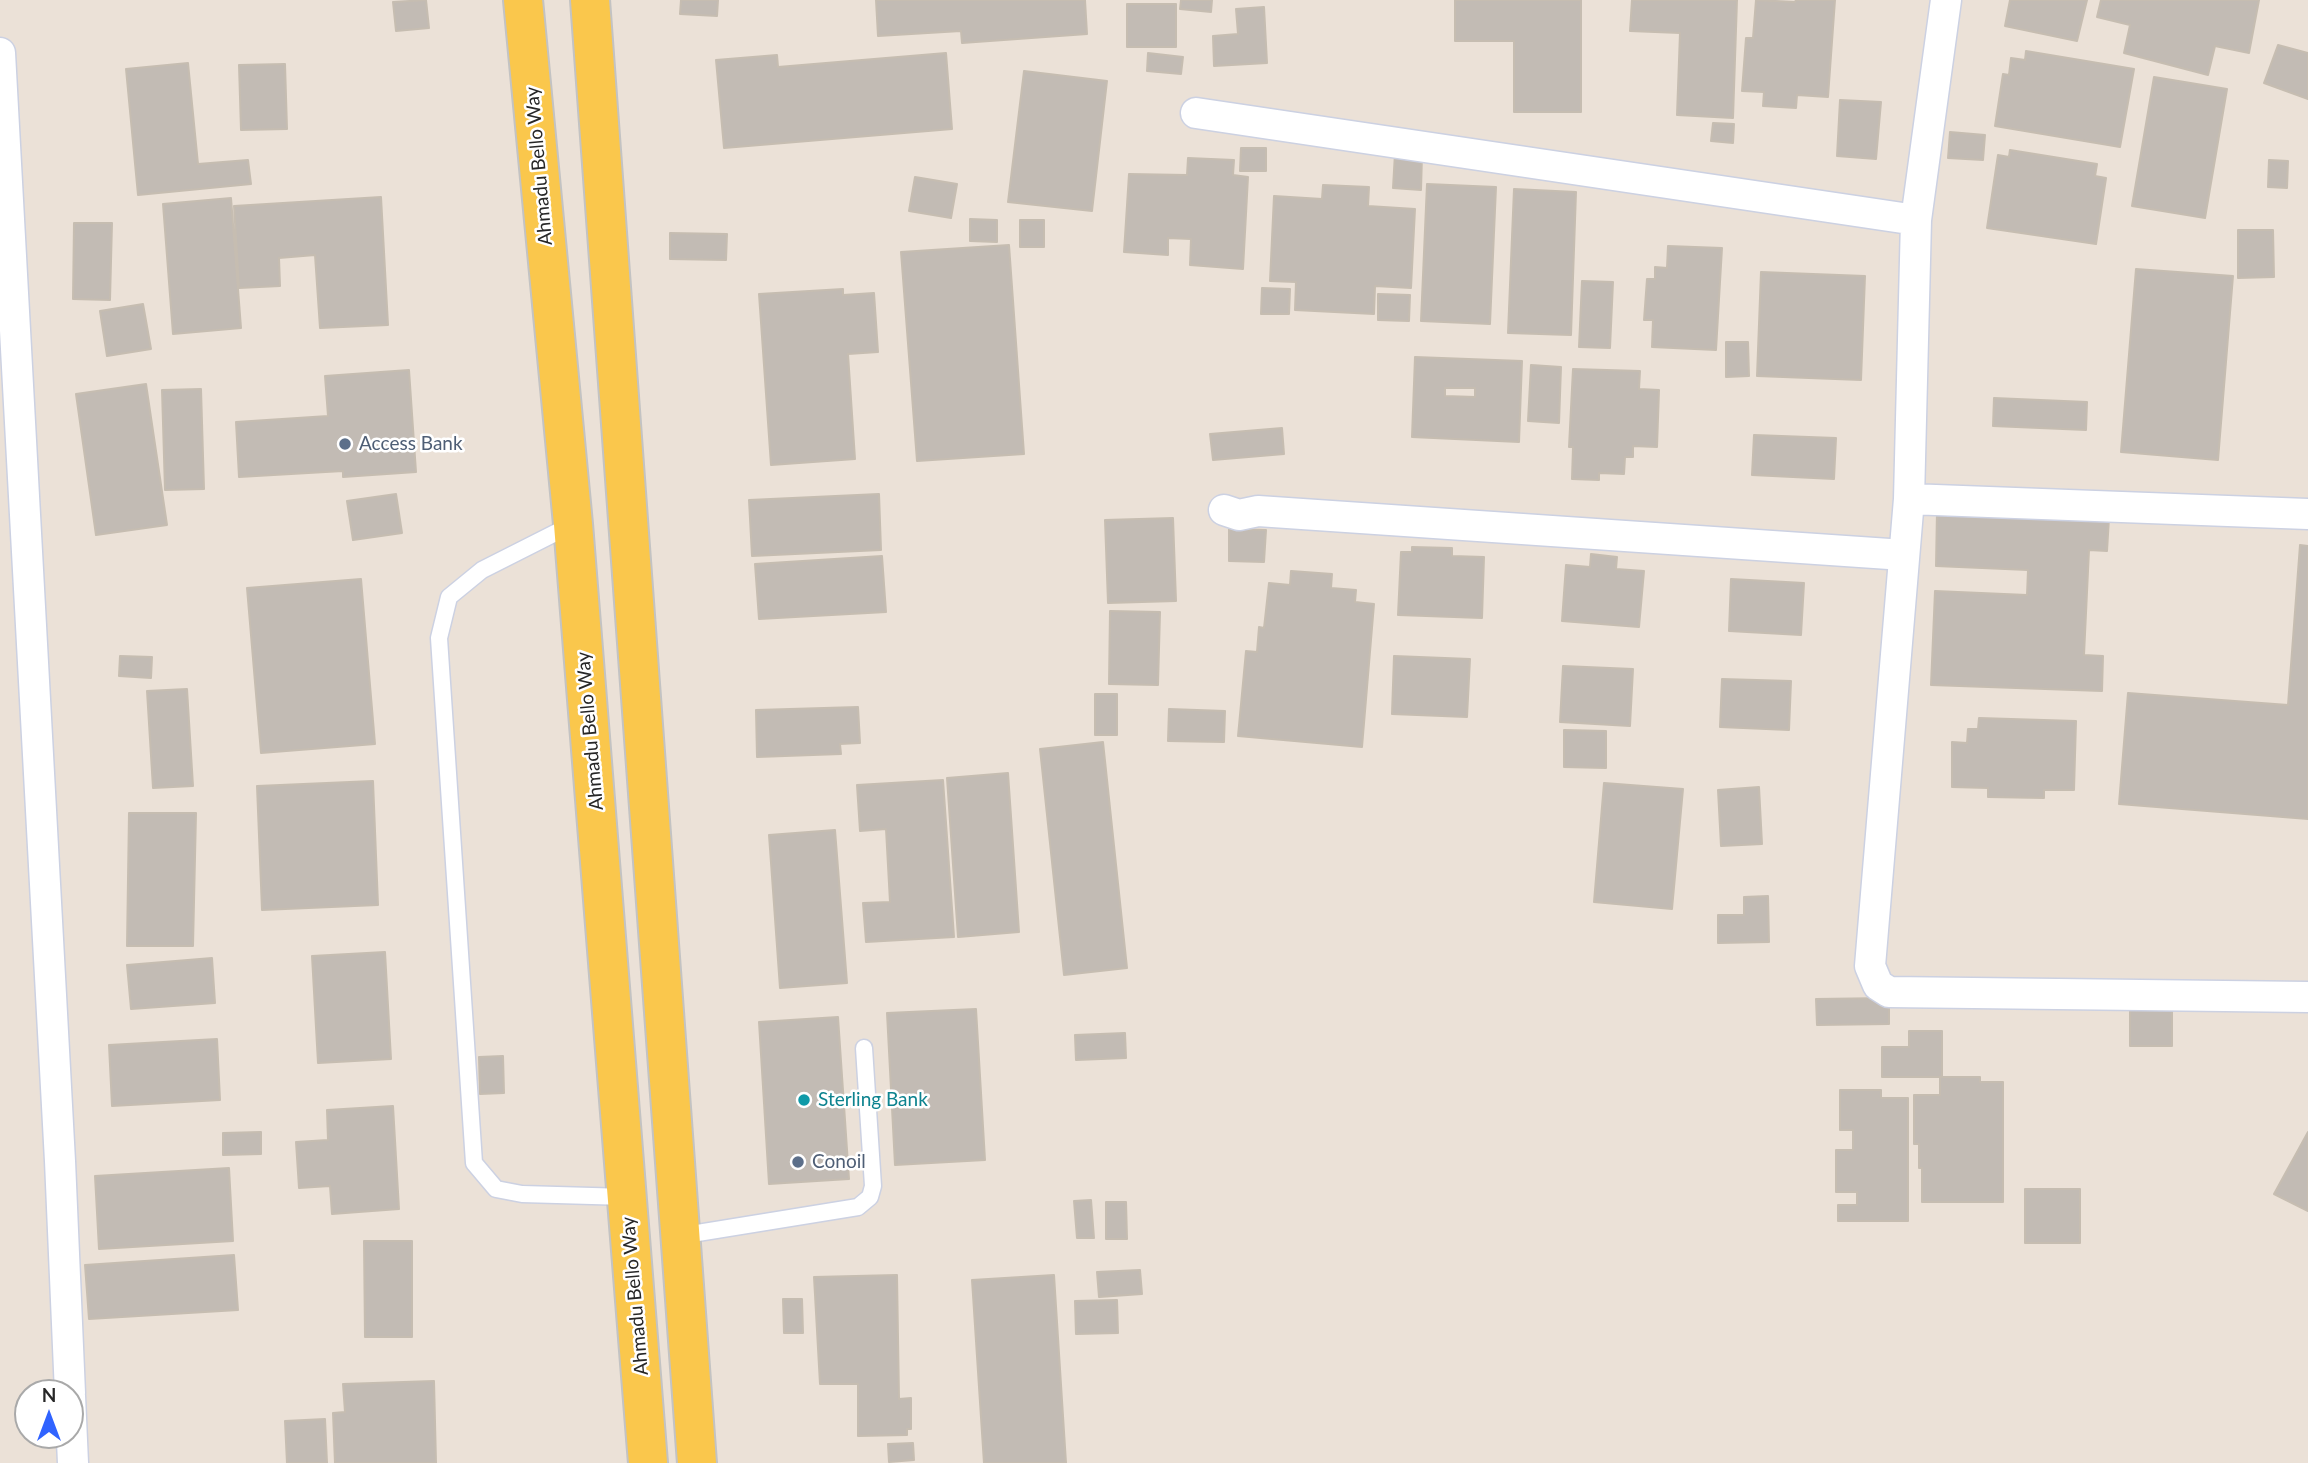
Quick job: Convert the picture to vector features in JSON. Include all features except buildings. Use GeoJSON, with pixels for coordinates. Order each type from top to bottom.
{"type":"FeatureCollection","features":[{"type":"Feature","properties":{"kind":"main road","name":"Ahmadu Bello Way"},"geometry":{"type":"LineString","coordinates":[[523,0],[573,524],[648,1463]]}},
{"type":"Feature","properties":{"kind":"main road"},"geometry":{"type":"LineString","coordinates":[[590,0],[696,1463]]}},
{"type":"Feature","properties":{"kind":"street"},"geometry":{"type":"LineString","coordinates":[[1946,0],[1916,220],[1909,499],[1870,966],[1878,985],[1889,992],[2308,997]]}},
{"type":"Feature","properties":{"kind":"street"},"geometry":{"type":"LineString","coordinates":[[0,53],[59,1133],[69,1379]]}},
{"type":"Feature","properties":{"kind":"street"},"geometry":{"type":"LineString","coordinates":[[1196,113],[1916,220]]}},
{"type":"Feature","properties":{"kind":"street"},"geometry":{"type":"LineString","coordinates":[[1909,499],[2308,514]]}},
{"type":"Feature","properties":{"kind":"street"},"geometry":{"type":"LineString","coordinates":[[1224,510],[1239,515],[1258,511],[1904,555]]}},
{"type":"Feature","properties":{"kind":"lane"},"geometry":{"type":"LineString","coordinates":[[573,524],[482,570],[449,597],[439,638],[474,1163],[496,1188],[522,1194],[627,1197]]}},
{"type":"Feature","properties":{"kind":"lane"},"geometry":{"type":"LineString","coordinates":[[679,1236],[858,1207],[870,1197],[873,1186],[864,1048]]}},
{"type":"Feature","properties":{"kind":"place","name":"Access Bank"},"geometry":{"type":"Point","coordinates":[345,444]}},
{"type":"Feature","properties":{"kind":"place","name":"Sterling Bank"},"geometry":{"type":"Point","coordinates":[804,1100]}},
{"type":"Feature","properties":{"kind":"place","name":"Conoil"},"geometry":{"type":"Point","coordinates":[798,1162]}}]}
